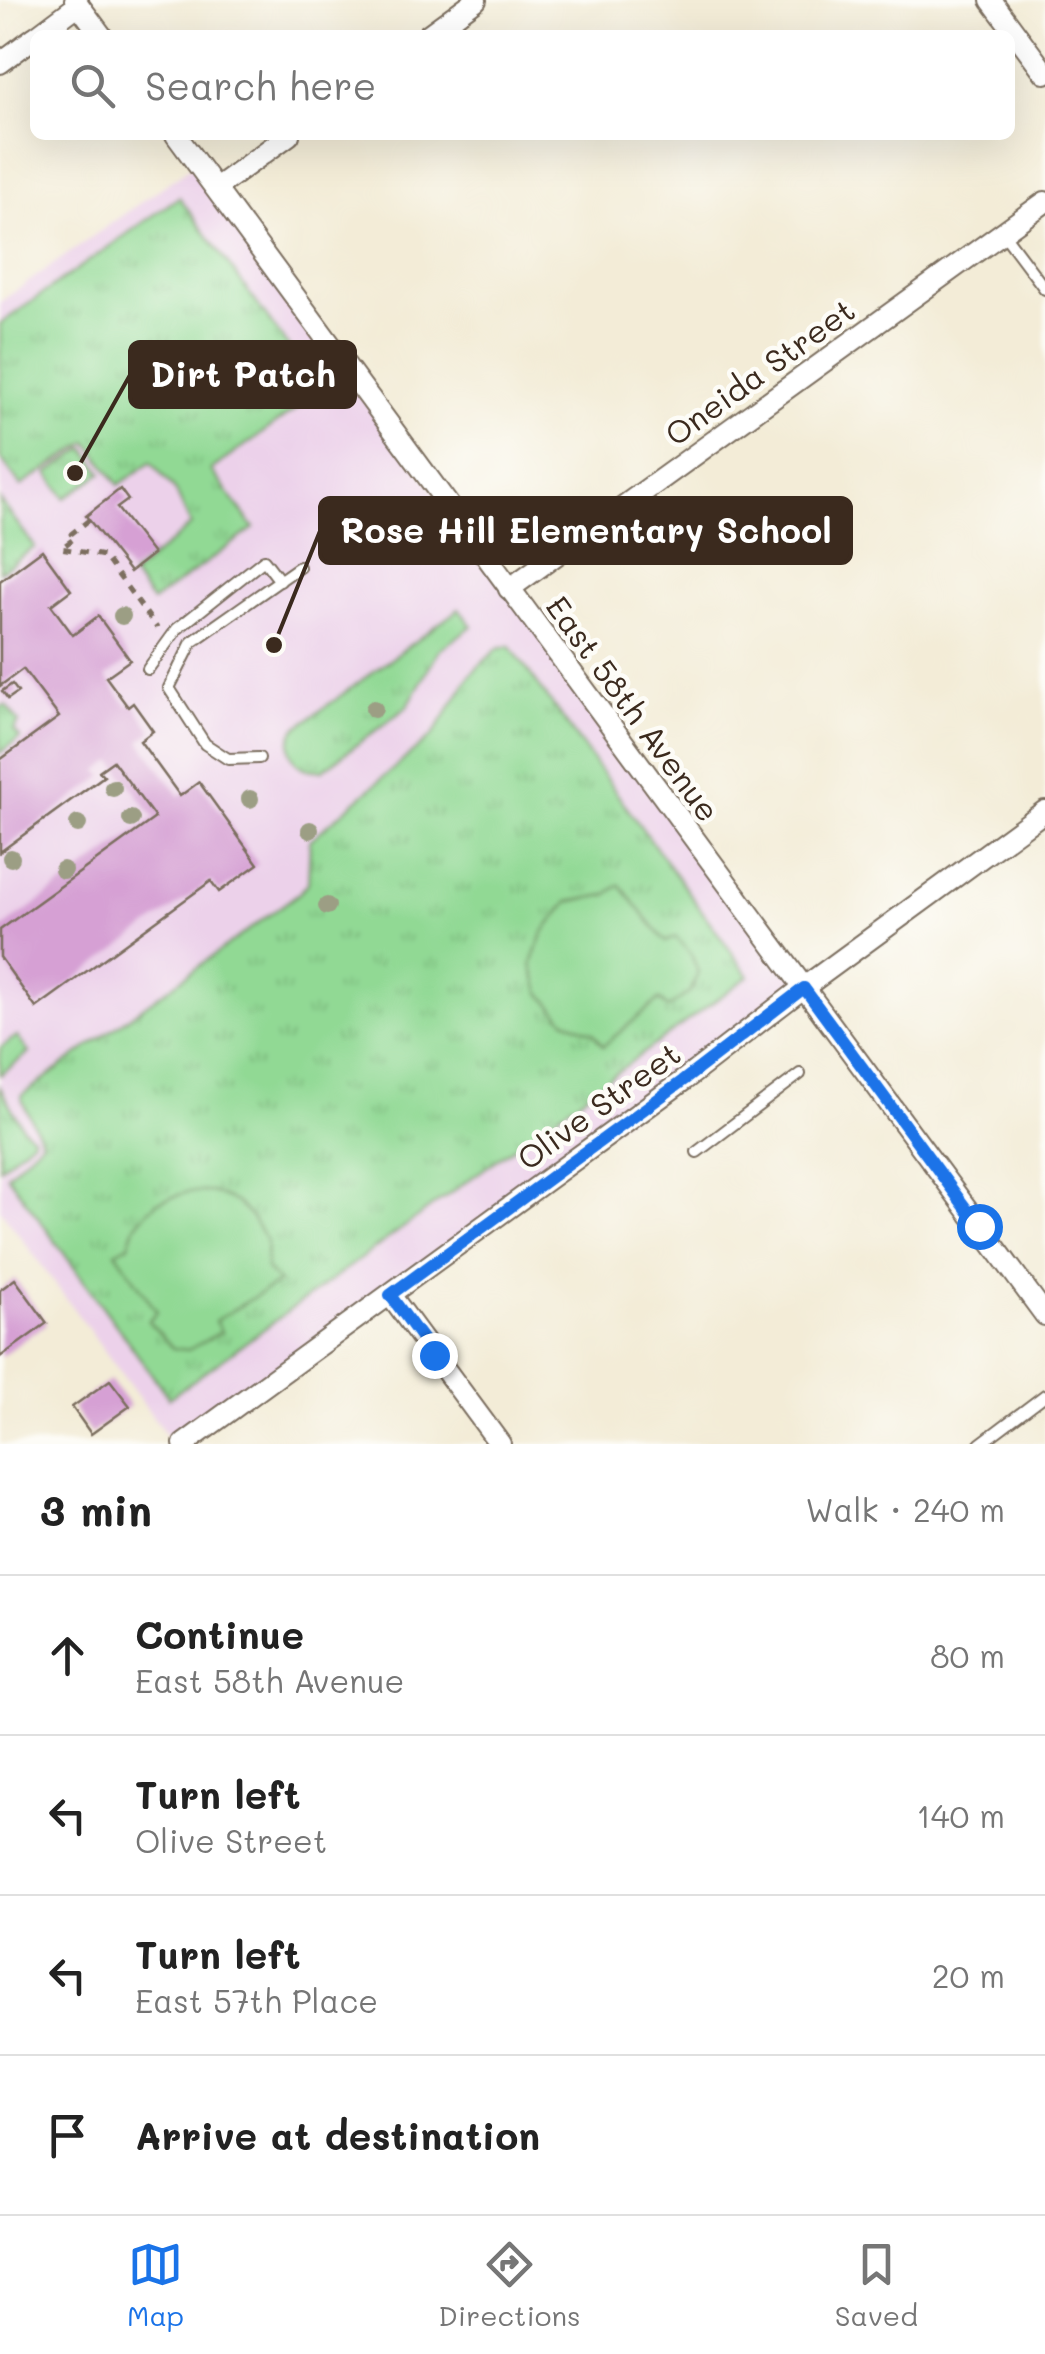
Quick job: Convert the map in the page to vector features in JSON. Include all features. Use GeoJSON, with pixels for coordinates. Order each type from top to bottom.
{"type":"FeatureCollection","features":[{"type":"Feature","properties":{"kind":"street"},"geometry":{"type":"LineString","coordinates":[[443,30],[476,0]]}},
{"type":"Feature","properties":{"kind":"street"},"geometry":{"type":"LineString","coordinates":[[991,0],[1013,30]]}},
{"type":"Feature","properties":{"kind":"street"},"geometry":{"type":"LineString","coordinates":[[43,30],[76,2],[97,30]]}},
{"type":"Feature","properties":{"kind":"street"},"geometry":{"type":"LineString","coordinates":[[1015,32],[1045,73]]}},
{"type":"Feature","properties":{"kind":"street"},"geometry":{"type":"LineString","coordinates":[[0,63],[30,40]]}},
{"type":"Feature","properties":{"kind":"street","name":"East 58th Avenue"},"geometry":{"type":"LineString","coordinates":[[180,140],[1045,1315]]}},
{"type":"Feature","properties":{"kind":"street"},"geometry":{"type":"LineString","coordinates":[[216,188],[282,140]]}},
{"type":"Feature","properties":{"kind":"street","name":"Oneida Street"},"geometry":{"type":"LineString","coordinates":[[509,589],[1045,202]]}},
{"type":"Feature","properties":{"kind":"street","name":"Olive Street"},"geometry":{"type":"LineString","coordinates":[[184,1444],[1045,811]]}},
{"type":"Feature","properties":{"kind":"street"},"geometry":{"type":"LineString","coordinates":[[390,1295],[500,1444]]}},
{"type":"Feature","properties":{"kind":"lane"},"geometry":{"type":"LineString","coordinates":[[1002,232],[1045,289]]}},
{"type":"Feature","properties":{"kind":"lane"},"geometry":{"type":"LineString","coordinates":[[148,669],[178,629],[264,560],[280,581]]}},
{"type":"Feature","properties":{"kind":"lane"},"geometry":{"type":"LineString","coordinates":[[259,758],[228,759],[204,744],[169,688],[192,642],[299,568]]}},
{"type":"Feature","properties":{"kind":"lane"},"geometry":{"type":"LineString","coordinates":[[697,1152],[800,1074]]}},
{"type":"Feature","properties":{"kind":"lane"},"geometry":{"type":"LineString","coordinates":[[980,1444],[1045,1395]]}},
{"type":"Feature","properties":{"kind":"path"},"geometry":{"type":"LineString","coordinates":[[89,520],[71,534],[75,538],[60,548],[104,556],[168,642]]}},
{"type":"Feature","properties":{"kind":"shaded area"},"geometry":{"type":"Polygon","coordinates":[[[192,166],[803,988],[184,1444],[173,1444],[0,1209],[0,302],[192,166]]]}},
{"type":"Feature","properties":{"kind":"green space"},"geometry":{"type":"Polygon","coordinates":[[[179,197],[321,391],[211,470],[254,528],[152,602],[132,575],[191,525],[175,490],[151,462],[119,485],[88,442],[21,486],[0,458],[0,324],[179,197]]]}},
{"type":"Feature","properties":{"kind":"green space"},"geometry":{"type":"Polygon","coordinates":[[[85,448],[102,473],[65,498],[48,473],[85,448]]]}},
{"type":"Feature","properties":{"kind":"green space"},"geometry":{"type":"Polygon","coordinates":[[[0,500],[35,547],[0,572],[0,500]]]}},
{"type":"Feature","properties":{"kind":"green space"},"geometry":{"type":"Polygon","coordinates":[[[459,609],[472,626],[439,650],[407,707],[323,770],[306,768],[294,760],[291,746],[295,729],[459,609]]]}},
{"type":"Feature","properties":{"kind":"green space"},"geometry":{"type":"Polygon","coordinates":[[[510,646],[749,976],[169,1398],[7,1175],[42,1141],[21,1096],[299,893],[308,883],[310,840],[433,735],[471,674],[497,649],[510,646]]]}},
{"type":"Feature","properties":{"kind":"green space"},"geometry":{"type":"Polygon","coordinates":[[[6,705],[19,722],[14,730],[20,738],[0,753],[0,706],[6,705]]]}},
{"type":"Feature","properties":{"kind":"green space"},"geometry":{"type":"Polygon","coordinates":[[[620,885],[666,942],[675,937],[691,954],[698,972],[691,991],[668,1008],[659,1000],[603,1046],[592,1032],[565,1020],[540,992],[532,964],[543,933],[568,902],[606,895],[620,885]]]}},
{"type":"Feature","properties":{"kind":"green space"},"geometry":{"type":"Polygon","coordinates":[[[17,1036],[29,1053],[0,1075],[0,1048],[17,1036]]]}},
{"type":"Feature","properties":{"kind":"green space"},"geometry":{"type":"Polygon","coordinates":[[[0,1087],[33,1139],[0,1168],[0,1087]]]}},
{"type":"Feature","properties":{"kind":"green space"},"geometry":{"type":"Polygon","coordinates":[[[188,1192],[212,1192],[236,1202],[267,1241],[266,1269],[279,1282],[215,1321],[221,1332],[188,1350],[173,1348],[148,1321],[157,1312],[116,1252],[129,1245],[136,1224],[157,1202],[188,1192]]]}},
{"type":"Feature","properties":{"kind":"building"},"geometry":{"type":"Polygon","coordinates":[[[120,489],[128,500],[117,508],[153,554],[130,572],[86,516],[120,489]]]}},
{"type":"Feature","properties":{"kind":"building"},"geometry":{"type":"Polygon","coordinates":[[[42,550],[71,590],[51,605],[73,635],[98,616],[130,660],[106,677],[128,707],[133,703],[153,731],[140,741],[180,796],[199,782],[258,864],[219,892],[211,881],[36,1008],[0,957],[0,930],[155,818],[113,761],[99,771],[104,776],[0,852],[0,760],[59,717],[23,669],[0,686],[0,581],[42,550]]]}},
{"type":"Feature","properties":{"kind":"building"},"geometry":{"type":"Polygon","coordinates":[[[12,684],[18,692],[8,699],[2,691],[12,684]]]}},
{"type":"Feature","properties":{"kind":"building"},"geometry":{"type":"Polygon","coordinates":[[[15,1279],[47,1323],[0,1357],[0,1290],[15,1279]]]}},
{"type":"Feature","properties":{"kind":"building"},"geometry":{"type":"Polygon","coordinates":[[[110,1380],[130,1406],[91,1434],[72,1407],[110,1380]]]}},
{"type":"Feature","properties":{"kind":"place","name":"Dirt Patch"},"geometry":{"type":"Point","coordinates":[75,473]}},
{"type":"Feature","properties":{"kind":"place","name":"Rose Hill Elementary School"},"geometry":{"type":"Point","coordinates":[274,645]}},
{"type":"Feature","properties":{"kind":"route"},"geometry":{"type":"LineString","coordinates":[[434,1355],[390,1295],[804,988],[979,1226]]}}]}
